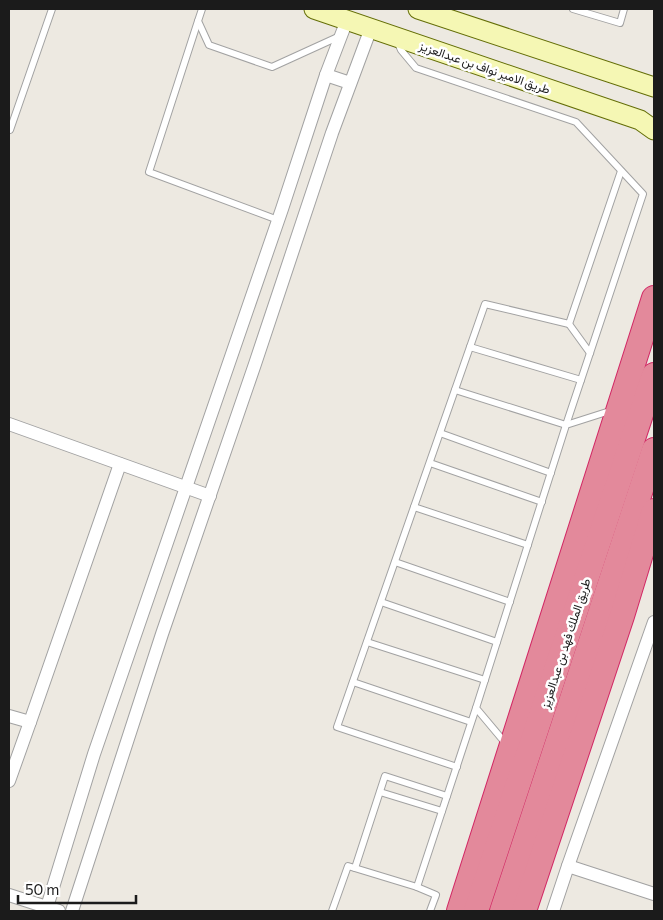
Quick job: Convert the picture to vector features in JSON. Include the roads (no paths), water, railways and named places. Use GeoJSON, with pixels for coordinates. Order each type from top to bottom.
{"type":"FeatureCollection","features":[{"type":"Feature","properties":{"kind":"highway"},"geometry":{"type":"LineString","coordinates":[[458,911],[654,298]]}},
{"type":"Feature","properties":{"kind":"highway","name":"طريق الملك فهد بن عبدالعزيز"},"geometry":{"type":"LineString","coordinates":[[476,911],[654,375]]}},
{"type":"Feature","properties":{"kind":"highway","name":"طريق الملك فهد بن عبدالعزيز"},"geometry":{"type":"LineString","coordinates":[[502,911],[654,450]]}},
{"type":"Feature","properties":{"kind":"highway"},"geometry":{"type":"LineString","coordinates":[[524,911],[622,616],[654,511]]}},
{"type":"Feature","properties":{"kind":"main road","name":"طريق الامير نواف بن عبدالعزيز"},"geometry":{"type":"LineString","coordinates":[[314,9],[344,28],[371,28],[640,120],[654,130]]}},
{"type":"Feature","properties":{"kind":"main road"},"geometry":{"type":"LineString","coordinates":[[418,9],[654,87]]}},
{"type":"Feature","properties":{"kind":"street"},"geometry":{"type":"LineString","coordinates":[[9,895],[53,909],[94,754],[278,220],[326,74],[344,28]]}},
{"type":"Feature","properties":{"kind":"street"},"geometry":{"type":"LineString","coordinates":[[72,911],[162,634],[350,83],[371,28]]}},
{"type":"Feature","properties":{"kind":"street"},"geometry":{"type":"LineString","coordinates":[[326,74],[350,83]]}},
{"type":"Feature","properties":{"kind":"street"},"geometry":{"type":"LineString","coordinates":[[9,424],[210,496]]}},
{"type":"Feature","properties":{"kind":"street"},"geometry":{"type":"LineString","coordinates":[[9,781],[120,464]]}},
{"type":"Feature","properties":{"kind":"street"},"geometry":{"type":"LineString","coordinates":[[553,911],[654,622]]}},
{"type":"Feature","properties":{"kind":"street"},"geometry":{"type":"LineString","coordinates":[[9,716],[30,722]]}},
{"type":"Feature","properties":{"kind":"street"},"geometry":{"type":"LineString","coordinates":[[568,866],[654,894]]}},
{"type":"Feature","properties":{"kind":"lane"},"geometry":{"type":"LineString","coordinates":[[10,130],[52,9]]}},
{"type":"Feature","properties":{"kind":"lane"},"geometry":{"type":"LineString","coordinates":[[202,9],[149,172],[278,220]]}},
{"type":"Feature","properties":{"kind":"lane"},"geometry":{"type":"LineString","coordinates":[[573,9],[620,23],[624,9]]}},
{"type":"Feature","properties":{"kind":"lane"},"geometry":{"type":"LineString","coordinates":[[198,21],[209,45],[272,67],[344,28]]}},
{"type":"Feature","properties":{"kind":"lane"},"geometry":{"type":"LineString","coordinates":[[394,36],[401,50],[416,68],[576,122],[643,194],[566,425],[417,887]]}},
{"type":"Feature","properties":{"kind":"lane"},"geometry":{"type":"LineString","coordinates":[[569,324],[621,171]]}},
{"type":"Feature","properties":{"kind":"lane"},"geometry":{"type":"LineString","coordinates":[[457,767],[337,727],[485,304],[569,324],[590,352]]}},
{"type":"Feature","properties":{"kind":"lane"},"geometry":{"type":"LineString","coordinates":[[470,346],[581,380]]}},
{"type":"Feature","properties":{"kind":"lane"},"geometry":{"type":"LineString","coordinates":[[455,390],[566,425],[619,408]]}},
{"type":"Feature","properties":{"kind":"lane"},"geometry":{"type":"LineString","coordinates":[[440,433],[551,473]]}},
{"type":"Feature","properties":{"kind":"lane"},"geometry":{"type":"LineString","coordinates":[[430,462],[542,502]]}},
{"type":"Feature","properties":{"kind":"lane"},"geometry":{"type":"LineString","coordinates":[[414,507],[528,545]]}},
{"type":"Feature","properties":{"kind":"lane"},"geometry":{"type":"LineString","coordinates":[[395,562],[510,602]]}},
{"type":"Feature","properties":{"kind":"lane"},"geometry":{"type":"LineString","coordinates":[[381,602],[497,642]]}},
{"type":"Feature","properties":{"kind":"lane"},"geometry":{"type":"LineString","coordinates":[[367,642],[485,680]]}},
{"type":"Feature","properties":{"kind":"lane"},"geometry":{"type":"LineString","coordinates":[[353,682],[471,722]]}},
{"type":"Feature","properties":{"kind":"lane"},"geometry":{"type":"LineString","coordinates":[[476,708],[510,749]]}},
{"type":"Feature","properties":{"kind":"lane"},"geometry":{"type":"LineString","coordinates":[[355,868],[386,776],[447,796]]}},
{"type":"Feature","properties":{"kind":"lane"},"geometry":{"type":"LineString","coordinates":[[380,792],[442,812]]}},
{"type":"Feature","properties":{"kind":"lane"},"geometry":{"type":"LineString","coordinates":[[332,911],[348,866],[436,894],[430,911]]}}]}
